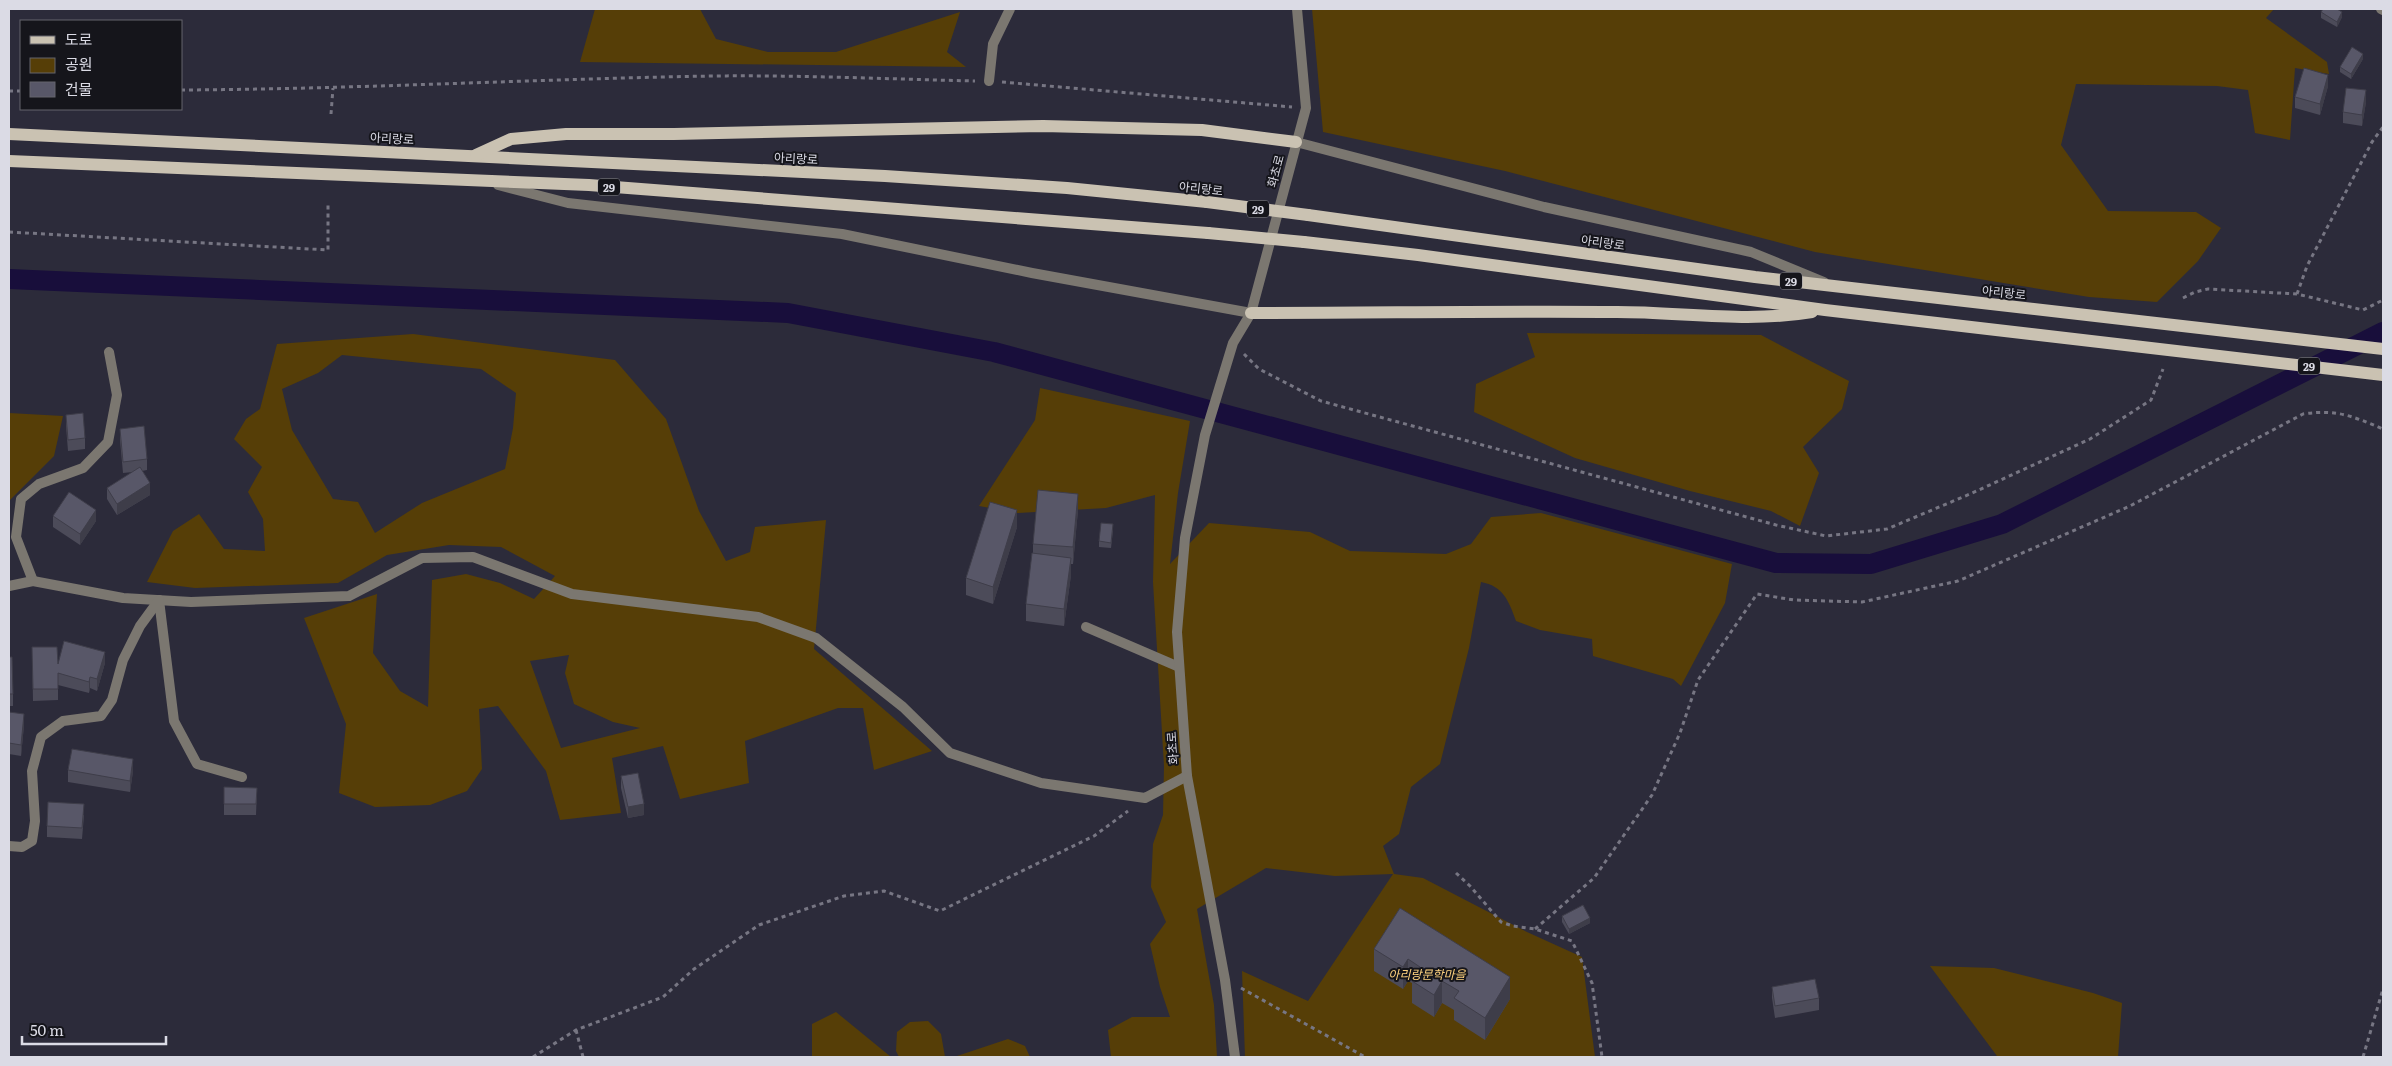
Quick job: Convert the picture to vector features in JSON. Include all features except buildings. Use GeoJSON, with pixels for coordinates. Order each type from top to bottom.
{"type":"FeatureCollection","features":[{"type":"Feature","properties":{"kind":"main road"},"geometry":{"type":"LineString","coordinates":[[474,156],[511,139],[566,134],[1043,126],[1202,130],[1296,142]]}},
{"type":"Feature","properties":{"kind":"main road","name":"아리랑로"},"geometry":{"type":"LineString","coordinates":[[9,134],[1038,186],[1208,202],[1755,277],[2383,349]]}},
{"type":"Feature","properties":{"kind":"main road","name":"29"},"geometry":{"type":"LineString","coordinates":[[9,162],[589,185],[1208,233],[1418,255],[1825,310],[2383,375]]}},
{"type":"Feature","properties":{"kind":"main road"},"geometry":{"type":"LineString","coordinates":[[1251,313],[1619,312],[1732,318],[1781,318],[1825,310]]}},
{"type":"Feature","properties":{"kind":"street"},"geometry":{"type":"LineString","coordinates":[[989,81],[993,44],[1010,9]]}},
{"type":"Feature","properties":{"kind":"street","name":"화초로"},"geometry":{"type":"LineString","coordinates":[[1235,1057],[1225,980],[1186,776],[1177,632],[1185,538],[1205,435],[1233,343],[1251,313],[1306,108],[1297,9]]}},
{"type":"Feature","properties":{"kind":"street"},"geometry":{"type":"LineString","coordinates":[[1296,142],[1544,207],[1751,252],[1834,286]]}},
{"type":"Feature","properties":{"kind":"street"},"geometry":{"type":"LineString","coordinates":[[482,181],[568,203],[842,234],[1032,273],[1251,313]]}},
{"type":"Feature","properties":{"kind":"street"},"geometry":{"type":"LineString","coordinates":[[33,581],[16,536],[21,499],[39,484],[83,468],[108,442],[117,395],[109,352]]}},
{"type":"Feature","properties":{"kind":"street"},"geometry":{"type":"LineString","coordinates":[[9,586],[33,581],[124,598],[191,602],[349,596],[422,558],[474,557],[572,594],[758,617],[816,638],[903,707],[950,753],[1041,783],[1145,798],[1186,776]]}},
{"type":"Feature","properties":{"kind":"street"},"geometry":{"type":"LineString","coordinates":[[159,600],[174,722],[197,764],[242,777]]}},
{"type":"Feature","properties":{"kind":"street"},"geometry":{"type":"LineString","coordinates":[[9,846],[22,847],[32,841],[35,821],[32,771],[41,737],[63,721],[102,716],[112,700],[123,660],[140,626],[159,600]]}},
{"type":"Feature","properties":{"kind":"street"},"geometry":{"type":"LineString","coordinates":[[1086,627],[1179,667]]}},
{"type":"Feature","properties":{"kind":"path"},"geometry":{"type":"LineString","coordinates":[[182,90],[333,88],[405,84],[714,76],[989,81],[1306,108]]}},
{"type":"Feature","properties":{"kind":"path"},"geometry":{"type":"LineString","coordinates":[[331,114],[333,88]]}},
{"type":"Feature","properties":{"kind":"path"},"geometry":{"type":"LineString","coordinates":[[2297,294],[2307,266],[2372,142],[2383,127]]}},
{"type":"Feature","properties":{"kind":"path"},"geometry":{"type":"LineString","coordinates":[[9,232],[328,250],[328,204]]}},
{"type":"Feature","properties":{"kind":"path"},"geometry":{"type":"LineString","coordinates":[[2183,298],[2208,289],[2297,294],[2363,310],[2383,300]]}},
{"type":"Feature","properties":{"kind":"path"},"geometry":{"type":"LineString","coordinates":[[1233,343],[1259,369],[1321,401],[1776,525],[1826,536],[1886,529],[1970,494],[2090,439],[2151,400],[2163,369]]}},
{"type":"Feature","properties":{"kind":"path"},"geometry":{"type":"LineString","coordinates":[[1535,929],[1594,878],[1652,795],[1680,733],[1698,680],[1757,594],[1794,600],[1862,602],[1958,581],[2130,506],[2303,414],[2325,411],[2351,416],[2383,429]]}},
{"type":"Feature","properties":{"kind":"path"},"geometry":{"type":"LineString","coordinates":[[533,1057],[576,1030],[663,997],[694,969],[759,925],[844,896],[884,891],[940,911],[1094,836],[1145,798]]}},
{"type":"Feature","properties":{"kind":"path"},"geometry":{"type":"LineString","coordinates":[[1456,873],[1470,886],[1501,922],[1535,929],[1572,941],[1592,983],[1602,1057]]}},
{"type":"Feature","properties":{"kind":"path"},"geometry":{"type":"LineString","coordinates":[[1225,980],[1365,1057]]}},
{"type":"Feature","properties":{"kind":"path"},"geometry":{"type":"LineString","coordinates":[[2363,1057],[2383,988]]}},
{"type":"Feature","properties":{"kind":"path"},"geometry":{"type":"LineString","coordinates":[[576,1030],[583,1057]]}},
{"type":"Feature","properties":{"kind":"green space"},"geometry":{"type":"Polygon","coordinates":[[[595,9],[700,9],[716,39],[768,52],[836,52],[960,12],[947,52],[966,67],[580,62],[595,9]]]}},
{"type":"Feature","properties":{"kind":"green space"},"geometry":{"type":"Polygon","coordinates":[[[1312,9],[2274,9],[2266,18],[2327,62],[2329,74],[2295,68],[2290,140],[2255,133],[2248,90],[2217,86],[2076,84],[2061,145],[2108,211],[2196,212],[2221,228],[2198,261],[2157,302],[2089,297],[1815,252],[1505,171],[1323,132],[1312,9]]]}},
{"type":"Feature","properties":{"kind":"green space"},"geometry":{"type":"Polygon","coordinates":[[[1527,333],[1761,335],[1849,381],[1842,409],[1803,447],[1819,473],[1800,526],[1771,511],[1690,491],[1575,458],[1474,412],[1476,384],[1535,357],[1527,333]]]}},
{"type":"Feature","properties":{"kind":"green space"},"geometry":{"type":"Polygon","coordinates":[[[413,334],[615,360],[666,419],[699,511],[726,561],[750,552],[755,527],[826,520],[814,649],[932,751],[874,770],[863,708],[838,708],[745,741],[749,783],[680,799],[663,746],[612,758],[621,813],[560,820],[546,771],[498,706],[479,709],[482,769],[467,791],[430,805],[375,807],[339,793],[346,724],[304,618],[377,594],[373,653],[400,691],[428,707],[432,580],[466,574],[500,583],[534,599],[555,576],[501,547],[449,545],[387,555],[338,583],[195,588],[147,582],[173,531],[199,514],[224,549],[265,551],[263,519],[248,492],[262,467],[234,439],[246,419],[260,409],[277,344],[413,334]],[[342,355],[318,373],[282,389],[292,430],[333,499],[358,502],[375,533],[422,503],[505,469],[513,428],[516,393],[481,369],[342,355]],[[569,655],[530,661],[561,748],[640,728],[613,722],[574,704],[565,673],[569,655]]]}},
{"type":"Feature","properties":{"kind":"green space","name":"아리랑문학마을"},"geometry":{"type":"Polygon","coordinates":[[[1040,388],[1190,421],[1178,493],[1170,564],[1209,523],[1310,532],[1350,551],[1446,554],[1471,544],[1491,517],[1541,513],[1732,564],[1725,603],[1681,686],[1673,679],[1593,656],[1592,639],[1540,630],[1516,621],[1508,601],[1500,591],[1489,584],[1481,582],[1469,648],[1440,764],[1411,787],[1399,834],[1383,846],[1394,874],[1423,878],[1527,932],[1582,957],[1595,1057],[1245,1057],[1242,971],[1308,1001],[1393,874],[1335,876],[1266,868],[1197,909],[1214,1005],[1217,1057],[1111,1057],[1108,1030],[1132,1017],[1170,1017],[1160,987],[1150,944],[1166,922],[1151,887],[1153,844],[1163,815],[1164,766],[1153,582],[1155,495],[1106,508],[1018,513],[979,506],[1035,420],[1040,388]]]}},
{"type":"Feature","properties":{"kind":"green space"},"geometry":{"type":"Polygon","coordinates":[[[9,413],[63,416],[54,456],[9,501],[9,413]]]}},
{"type":"Feature","properties":{"kind":"green space"},"geometry":{"type":"Polygon","coordinates":[[[1930,966],[1994,968],[2093,993],[2122,1003],[2118,1057],[1996,1057],[1930,966]]]}},
{"type":"Feature","properties":{"kind":"green space"},"geometry":{"type":"Polygon","coordinates":[[[836,1012],[891,1057],[812,1057],[812,1024],[836,1012]]]}},
{"type":"Feature","properties":{"kind":"green space"},"geometry":{"type":"Polygon","coordinates":[[[928,1021],[941,1034],[945,1057],[899,1057],[896,1051],[897,1032],[910,1022],[928,1021]]]}},
{"type":"Feature","properties":{"kind":"green space"},"geometry":{"type":"Polygon","coordinates":[[[1008,1039],[1025,1046],[1030,1057],[954,1057],[1008,1039]]]}},
{"type":"Feature","properties":{"kind":"waterway"},"geometry":{"type":"LineString","coordinates":[[9,279],[788,313],[994,352],[1776,563],[1871,564],[2002,524],[2383,332]]}}]}
